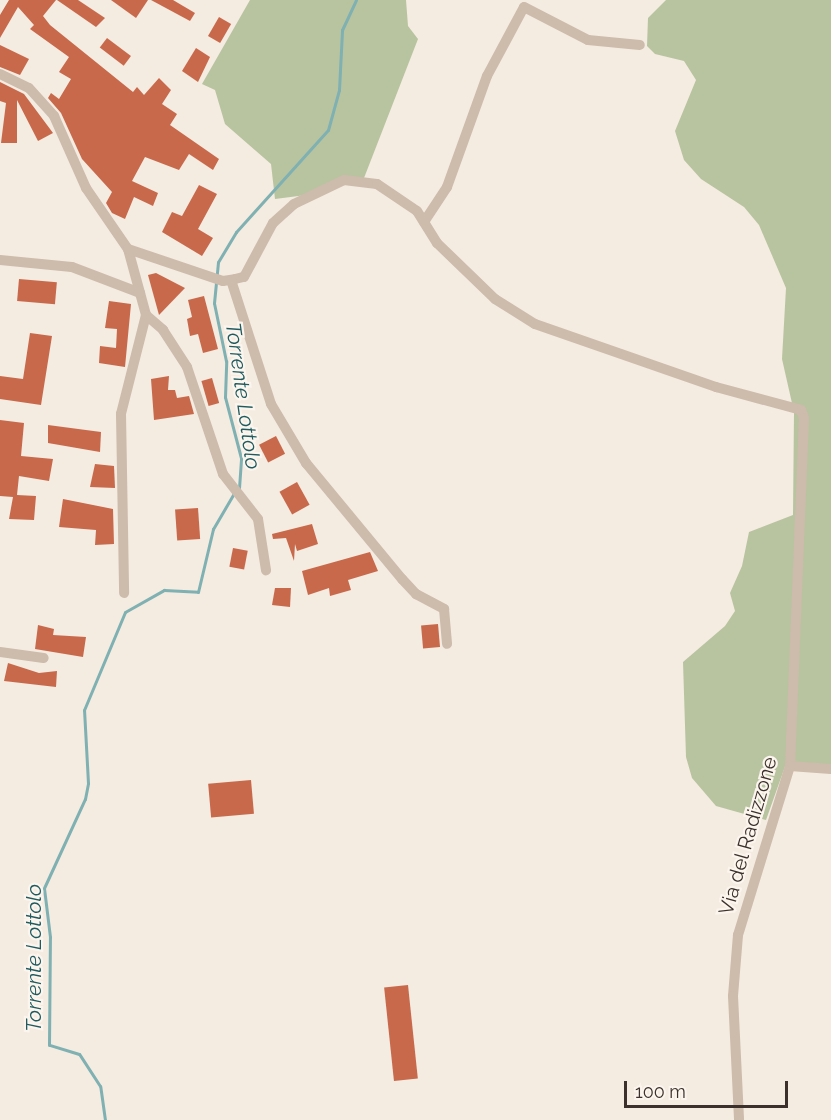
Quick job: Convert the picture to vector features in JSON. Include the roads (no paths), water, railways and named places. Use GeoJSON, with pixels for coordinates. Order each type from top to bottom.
{"type":"FeatureCollection","features":[{"type":"Feature","properties":{"kind":"street"},"geometry":{"type":"LineString","coordinates":[[128,249],[208,276],[227,280],[244,277],[273,223],[294,204],[344,180],[377,184],[417,211],[424,222],[447,187],[487,76],[524,7],[588,40],[640,45]]}},
{"type":"Feature","properties":{"kind":"street"},"geometry":{"type":"LineString","coordinates":[[0,74],[29,88],[54,116],[86,188],[128,249],[146,315],[121,414],[124,593]]}},
{"type":"Feature","properties":{"kind":"street","name":"Via del Radizzone"},"geometry":{"type":"LineString","coordinates":[[424,222],[437,243],[495,299],[535,324],[716,387],[801,410],[804,417],[790,766],[738,935],[733,996],[739,1120]]}},
{"type":"Feature","properties":{"kind":"street"},"geometry":{"type":"LineString","coordinates":[[0,260],[72,267],[140,293]]}},
{"type":"Feature","properties":{"kind":"street"},"geometry":{"type":"LineString","coordinates":[[227,280],[276,413],[306,463],[416,594],[444,609],[447,644]]}},
{"type":"Feature","properties":{"kind":"street"},"geometry":{"type":"LineString","coordinates":[[146,315],[164,330],[188,367],[223,474],[258,519],[266,570]]}},
{"type":"Feature","properties":{"kind":"street"},"geometry":{"type":"LineString","coordinates":[[0,652],[44,658]]}},
{"type":"Feature","properties":{"kind":"street"},"geometry":{"type":"LineString","coordinates":[[790,766],[831,769]]}},
{"type":"Feature","properties":{"kind":"waterway","name":"Torrente Lottolo"},"geometry":{"type":"LineString","coordinates":[[239,488],[241,458],[225,397],[226,361],[214,303],[218,262],[236,232],[328,130],[339,90],[342,30],[356,0]]}},
{"type":"Feature","properties":{"kind":"waterway","name":"Torrente Lottolo"},"geometry":{"type":"LineString","coordinates":[[105,1120],[100,1086],[79,1054],[49,1045],[50,937],[44,888],[85,799],[88,783],[84,710],[125,612],[164,590],[198,592],[213,529],[234,493]]}}]}
